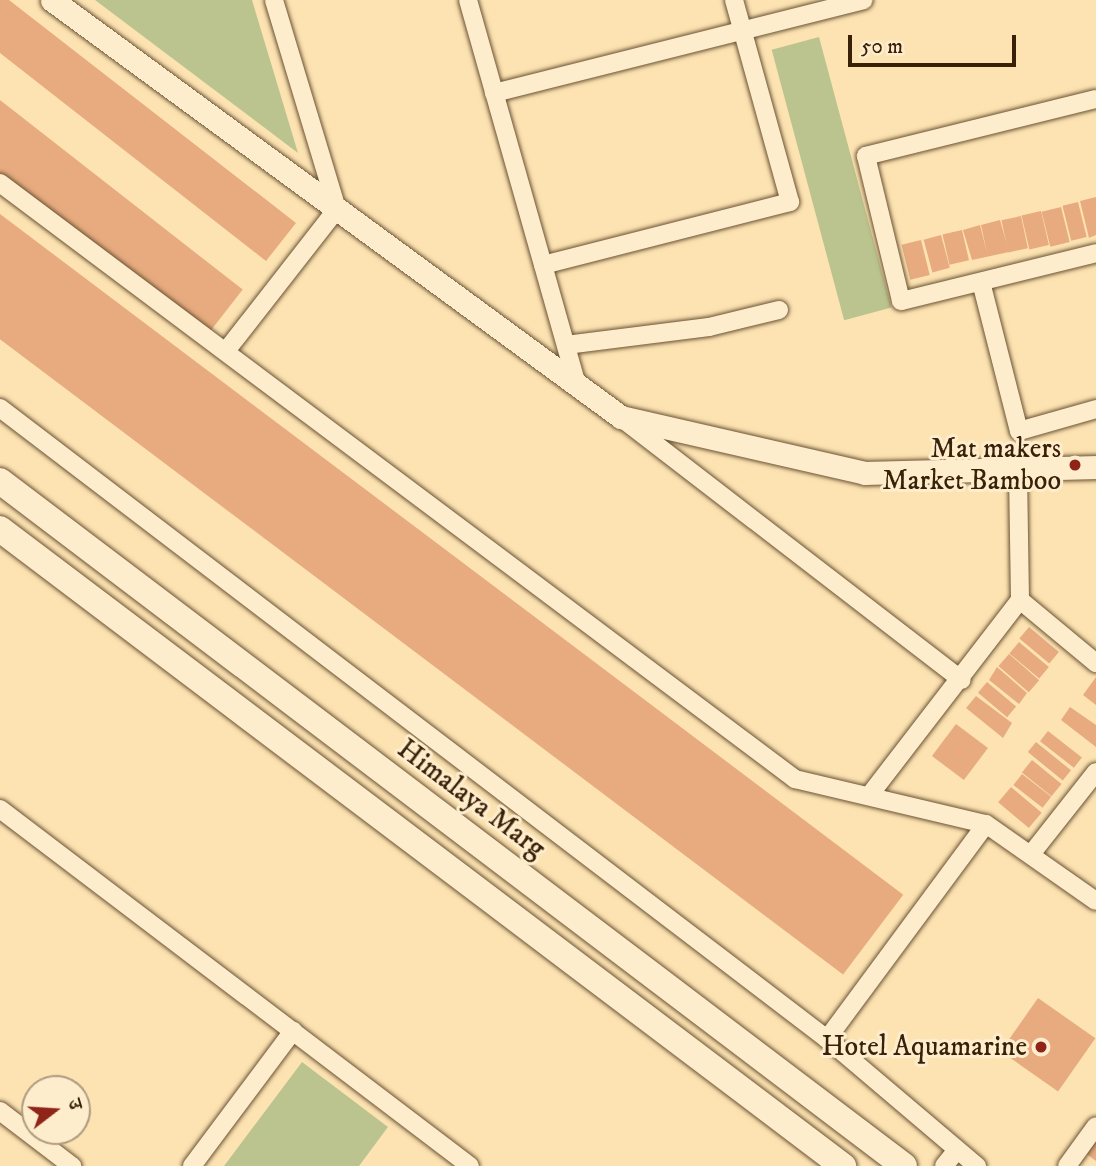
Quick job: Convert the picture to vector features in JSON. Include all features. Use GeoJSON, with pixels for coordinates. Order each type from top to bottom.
{"type":"FeatureCollection","features":[{"type":"Feature","properties":{"kind":"main road","name":"Himalaya Marg"},"geometry":{"type":"LineString","coordinates":[[0,481],[904,1166]]}},
{"type":"Feature","properties":{"kind":"main road"},"geometry":{"type":"LineString","coordinates":[[0,529],[843,1166]]}},
{"type":"Feature","properties":{"kind":"street"},"geometry":{"type":"LineString","coordinates":[[52,0],[577,385],[962,680]]}},
{"type":"Feature","properties":{"kind":"street"},"geometry":{"type":"LineString","coordinates":[[274,0],[337,209]]}},
{"type":"Feature","properties":{"kind":"street"},"geometry":{"type":"LineString","coordinates":[[468,0],[577,385]]}},
{"type":"Feature","properties":{"kind":"street"},"geometry":{"type":"LineString","coordinates":[[543,265],[790,202],[734,0]]}},
{"type":"Feature","properties":{"kind":"street"},"geometry":{"type":"LineString","coordinates":[[494,93],[863,0]]}},
{"type":"Feature","properties":{"kind":"street"},"geometry":{"type":"LineString","coordinates":[[1096,99],[866,156],[901,301],[1096,253]]}},
{"type":"Feature","properties":{"kind":"street"},"geometry":{"type":"LineString","coordinates":[[0,183],[795,779],[872,792],[986,824],[1032,853],[1096,901]]}},
{"type":"Feature","properties":{"kind":"street"},"geometry":{"type":"LineString","coordinates":[[226,351],[337,209]]}},
{"type":"Feature","properties":{"kind":"street"},"geometry":{"type":"LineString","coordinates":[[981,282],[1019,431],[1096,410]]}},
{"type":"Feature","properties":{"kind":"street"},"geometry":{"type":"LineString","coordinates":[[566,345],[709,327],[779,310]]}},
{"type":"Feature","properties":{"kind":"street"},"geometry":{"type":"LineString","coordinates":[[0,408],[827,1039],[956,1152],[977,1166]]}},
{"type":"Feature","properties":{"kind":"street"},"geometry":{"type":"LineString","coordinates":[[621,418],[865,472],[1096,467]]}},
{"type":"Feature","properties":{"kind":"street"},"geometry":{"type":"LineString","coordinates":[[872,792],[962,680],[1020,600],[1018,468]]}},
{"type":"Feature","properties":{"kind":"street"},"geometry":{"type":"LineString","coordinates":[[1020,600],[1096,663]]}},
{"type":"Feature","properties":{"kind":"street"},"geometry":{"type":"LineString","coordinates":[[1032,853],[1096,772]]}},
{"type":"Feature","properties":{"kind":"street"},"geometry":{"type":"LineString","coordinates":[[0,809],[470,1166]]}},
{"type":"Feature","properties":{"kind":"street"},"geometry":{"type":"LineString","coordinates":[[827,1039],[986,824]]}},
{"type":"Feature","properties":{"kind":"street"},"geometry":{"type":"LineString","coordinates":[[192,1166],[293,1031]]}},
{"type":"Feature","properties":{"kind":"street"},"geometry":{"type":"LineString","coordinates":[[3,1121],[72,1166]]}},
{"type":"Feature","properties":{"kind":"street"},"geometry":{"type":"LineString","coordinates":[[1067,1166],[1096,1126]]}},
{"type":"Feature","properties":{"kind":"street"},"geometry":{"type":"LineString","coordinates":[[944,1166],[956,1152]]}},
{"type":"Feature","properties":{"kind":"green space"},"geometry":{"type":"Polygon","coordinates":[[[95,0],[252,0],[298,153],[95,0]]]}},
{"type":"Feature","properties":{"kind":"green space"},"geometry":{"type":"Polygon","coordinates":[[[819,37],[891,307],[844,320],[772,50],[819,37]]]}},
{"type":"Feature","properties":{"kind":"green space"},"geometry":{"type":"Polygon","coordinates":[[[302,1062],[388,1127],[359,1166],[224,1166],[302,1062]]]}},
{"type":"Feature","properties":{"kind":"building"},"geometry":{"type":"Polygon","coordinates":[[[0,0],[9,0],[296,223],[266,261],[0,53],[0,0]]]}},
{"type":"Feature","properties":{"kind":"building"},"geometry":{"type":"Polygon","coordinates":[[[0,100],[243,290],[205,338],[0,177],[0,100]]]}},
{"type":"Feature","properties":{"kind":"building"},"geometry":{"type":"Polygon","coordinates":[[[1096,197],[1096,235],[1089,238],[1080,201],[1096,197]]]}},
{"type":"Feature","properties":{"kind":"building"},"geometry":{"type":"Polygon","coordinates":[[[1078,202],[1087,237],[1071,241],[1062,206],[1078,202]]]}},
{"type":"Feature","properties":{"kind":"building"},"geometry":{"type":"Polygon","coordinates":[[[1061,207],[1070,242],[1050,247],[1042,212],[1061,207]]]}},
{"type":"Feature","properties":{"kind":"building"},"geometry":{"type":"Polygon","coordinates":[[[1041,211],[1049,245],[1029,250],[1022,215],[1041,211]]]}},
{"type":"Feature","properties":{"kind":"building"},"geometry":{"type":"Polygon","coordinates":[[[0,214],[903,895],[843,975],[0,339],[0,214]]]}},
{"type":"Feature","properties":{"kind":"building"},"geometry":{"type":"Polygon","coordinates":[[[1021,216],[1028,248],[1008,252],[1001,220],[1021,216]]]}},
{"type":"Feature","properties":{"kind":"building"},"geometry":{"type":"Polygon","coordinates":[[[1000,220],[1009,252],[972,260],[963,230],[980,225],[987,253],[981,225],[1000,220]]]}},
{"type":"Feature","properties":{"kind":"building"},"geometry":{"type":"Polygon","coordinates":[[[962,230],[969,260],[949,265],[943,234],[962,230]]]}},
{"type":"Feature","properties":{"kind":"building"},"geometry":{"type":"Polygon","coordinates":[[[941,235],[950,268],[932,273],[924,240],[941,235]]]}},
{"type":"Feature","properties":{"kind":"building"},"geometry":{"type":"Polygon","coordinates":[[[921,240],[930,275],[910,280],[902,245],[921,240]]]}},
{"type":"Feature","properties":{"kind":"building"},"geometry":{"type":"Polygon","coordinates":[[[1029,627],[1059,652],[1049,664],[1019,638],[1029,627]]]}},
{"type":"Feature","properties":{"kind":"building"},"geometry":{"type":"Polygon","coordinates":[[[1019,642],[1049,667],[1039,679],[1009,653],[1019,642]]]}},
{"type":"Feature","properties":{"kind":"building"},"geometry":{"type":"Polygon","coordinates":[[[1009,654],[1039,680],[1029,692],[999,666],[1009,654]]]}},
{"type":"Feature","properties":{"kind":"building"},"geometry":{"type":"Polygon","coordinates":[[[997,667],[1027,693],[1019,704],[989,680],[997,667]]]}},
{"type":"Feature","properties":{"kind":"building"},"geometry":{"type":"Polygon","coordinates":[[[1096,677],[1096,705],[1083,695],[1096,677]]]}},
{"type":"Feature","properties":{"kind":"building"},"geometry":{"type":"Polygon","coordinates":[[[987,682],[1016,706],[1007,717],[978,693],[987,682]]]}},
{"type":"Feature","properties":{"kind":"building"},"geometry":{"type":"Polygon","coordinates":[[[976,696],[1012,723],[1003,738],[966,708],[976,696]]]}},
{"type":"Feature","properties":{"kind":"building"},"geometry":{"type":"Polygon","coordinates":[[[1070,707],[1096,725],[1096,747],[1061,720],[1070,707]]]}},
{"type":"Feature","properties":{"kind":"building"},"geometry":{"type":"Polygon","coordinates":[[[956,724],[988,748],[964,780],[932,756],[956,724]]]}},
{"type":"Feature","properties":{"kind":"building"},"geometry":{"type":"Polygon","coordinates":[[[1048,731],[1082,757],[1074,768],[1040,741],[1048,731]]]}},
{"type":"Feature","properties":{"kind":"building"},"geometry":{"type":"Polygon","coordinates":[[[1036,742],[1071,770],[1063,780],[1028,752],[1036,742]]]}},
{"type":"Feature","properties":{"kind":"building"},"geometry":{"type":"Polygon","coordinates":[[[1032,760],[1062,784],[1051,796],[1022,772],[1032,760]]]}},
{"type":"Feature","properties":{"kind":"building"},"geometry":{"type":"Polygon","coordinates":[[[1022,774],[1051,797],[1043,808],[1013,785],[1022,774]]]}},
{"type":"Feature","properties":{"kind":"building"},"geometry":{"type":"Polygon","coordinates":[[[1011,787],[1042,813],[1029,828],[998,802],[1011,787]]]}},
{"type":"Feature","properties":{"kind":"building"},"geometry":{"type":"Polygon","coordinates":[[[1038,998],[1095,1038],[1058,1091],[1001,1051],[1038,998]]]}},
{"type":"Feature","properties":{"kind":"building"},"geometry":{"type":"Polygon","coordinates":[[[1096,1136],[1096,1161],[1084,1152],[1096,1136]]]}},
{"type":"Feature","properties":{"kind":"place","name":"Mat makers Market Bamboo"},"geometry":{"type":"Point","coordinates":[1075,465]}},
{"type":"Feature","properties":{"kind":"place","name":"Hotel Aquamarine"},"geometry":{"type":"Point","coordinates":[1041,1047]}}]}
